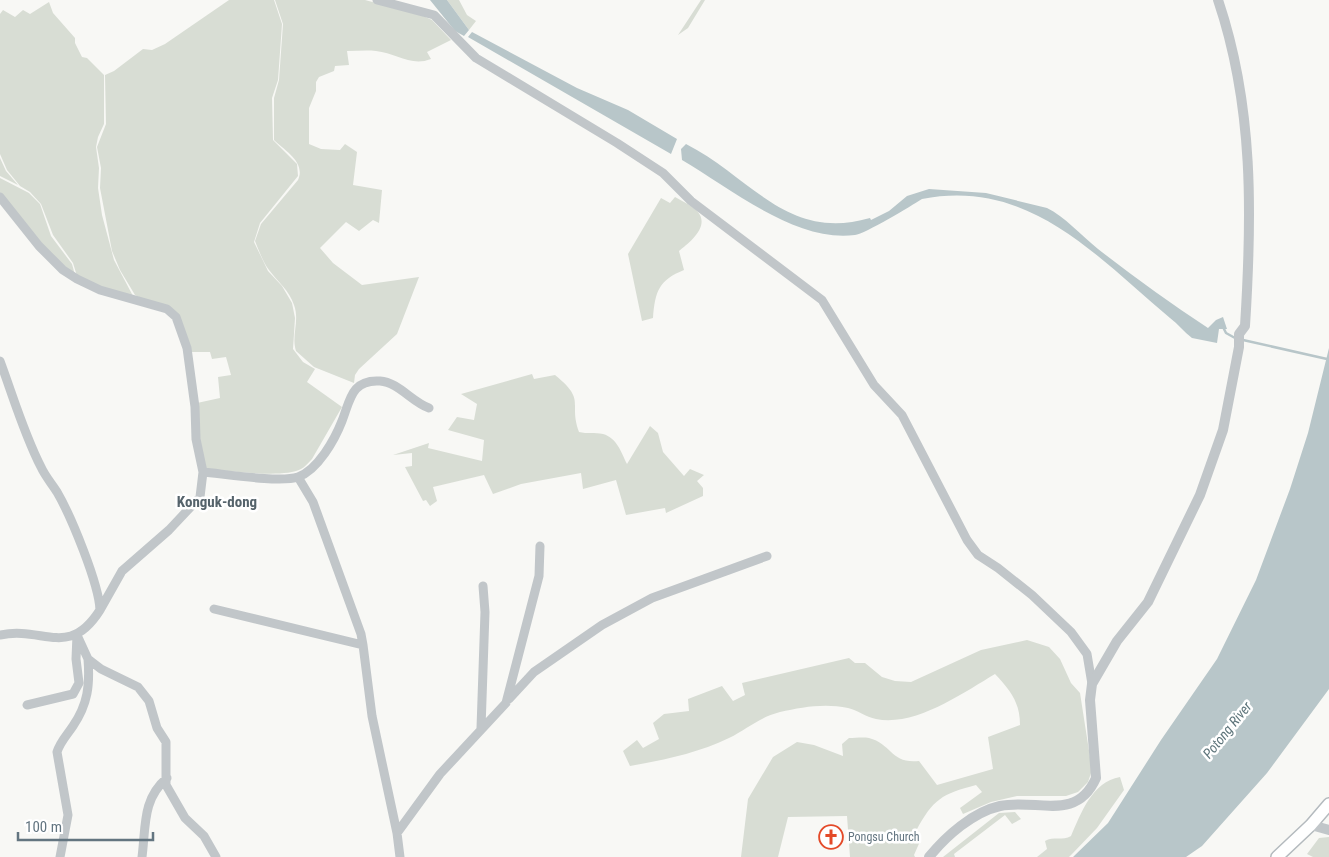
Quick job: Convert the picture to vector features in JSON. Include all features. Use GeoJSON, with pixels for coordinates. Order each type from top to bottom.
{"type":"FeatureCollection","features":[{"type":"Feature","properties":{"kind":"main road"},"geometry":{"type":"LineString","coordinates":[[1277,857],[1311,825],[1329,804]]}},
{"type":"Feature","properties":{"kind":"street"},"geometry":{"type":"LineString","coordinates":[[377,0],[434,15],[476,58],[595,129],[663,173],[691,202],[822,300],[874,385],[902,415],[967,540],[978,555],[998,568],[1032,596],[1071,632],[1087,654],[1092,684],[1090,700],[1096,778],[1083,798],[1050,807],[1002,806],[984,811],[941,843],[929,857]]}},
{"type":"Feature","properties":{"kind":"street"},"geometry":{"type":"LineString","coordinates":[[1092,684],[1118,641],[1148,602],[1200,495],[1223,430],[1230,402],[1239,339],[1245,326],[1250,244],[1245,115],[1238,70],[1218,0]]}},
{"type":"Feature","properties":{"kind":"street"},"geometry":{"type":"LineString","coordinates":[[0,197],[39,246],[63,270],[76,279],[100,290],[167,309],[176,317],[186,348],[195,407],[196,439],[203,472],[200,497],[196,503],[122,571],[90,625],[78,635],[56,638],[15,633],[0,635]]}},
{"type":"Feature","properties":{"kind":"street"},"geometry":{"type":"LineString","coordinates":[[0,360],[4,386],[41,469],[57,491],[73,527],[93,579],[100,610]]}},
{"type":"Feature","properties":{"kind":"street"},"geometry":{"type":"LineString","coordinates":[[203,472],[270,478],[298,477],[314,467],[339,428],[349,397],[358,387],[367,382],[380,381],[390,383],[418,404],[430,408]]}},
{"type":"Feature","properties":{"kind":"street"},"geometry":{"type":"LineString","coordinates":[[298,477],[313,502],[361,634],[372,716],[397,833],[400,857]]}},
{"type":"Feature","properties":{"kind":"street"},"geometry":{"type":"LineString","coordinates":[[506,703],[511,691],[523,631],[539,576],[540,546]]}},
{"type":"Feature","properties":{"kind":"street"},"geometry":{"type":"LineString","coordinates":[[397,833],[435,780],[534,672],[602,625],[652,598],[767,556]]}},
{"type":"Feature","properties":{"kind":"street"},"geometry":{"type":"LineString","coordinates":[[481,728],[485,612],[483,586]]}},
{"type":"Feature","properties":{"kind":"street"},"geometry":{"type":"LineString","coordinates":[[214,609],[363,646]]}},
{"type":"Feature","properties":{"kind":"street"},"geometry":{"type":"LineString","coordinates":[[60,857],[68,814],[57,752],[59,743],[76,722],[88,696],[88,659],[78,635]]}},
{"type":"Feature","properties":{"kind":"street"},"geometry":{"type":"LineString","coordinates":[[27,705],[74,694],[80,683],[76,659],[78,635]]}},
{"type":"Feature","properties":{"kind":"street"},"geometry":{"type":"LineString","coordinates":[[88,659],[101,669],[138,687],[148,701],[157,728],[166,742],[166,785],[185,818],[204,836],[216,857]]}},
{"type":"Feature","properties":{"kind":"street"},"geometry":{"type":"LineString","coordinates":[[142,857],[146,808],[156,787],[167,778]]}},
{"type":"Feature","properties":{"kind":"street"},"geometry":{"type":"LineString","coordinates":[[1311,825],[1329,830]]}},
{"type":"Feature","properties":{"kind":"shaded area"},"geometry":{"type":"Polygon","coordinates":[[[229,0],[274,0],[282,24],[278,80],[272,98],[273,140],[297,164],[298,176],[260,223],[254,242],[268,271],[282,286],[292,303],[295,318],[293,349],[303,362],[315,369],[307,382],[342,407],[312,459],[301,469],[292,472],[268,474],[204,469],[198,437],[197,403],[220,398],[218,377],[231,375],[226,357],[212,359],[210,352],[189,352],[179,319],[135,295],[120,270],[112,251],[100,188],[101,168],[97,147],[106,124],[105,75],[114,71],[143,49],[152,50],[165,44],[229,0]]]}},
{"type":"Feature","properties":{"kind":"shaded area"},"geometry":{"type":"Polygon","coordinates":[[[275,0],[365,0],[421,15],[432,20],[451,40],[427,52],[431,59],[424,61],[410,61],[376,51],[347,51],[349,65],[335,66],[334,71],[319,77],[316,82],[316,91],[309,108],[309,144],[321,149],[340,150],[345,144],[357,152],[353,185],[382,190],[379,223],[373,220],[359,231],[346,222],[320,248],[333,263],[362,285],[419,277],[397,334],[359,369],[355,375],[354,383],[314,367],[296,351],[294,340],[296,311],[294,305],[286,290],[267,267],[255,241],[261,224],[298,180],[300,174],[297,162],[274,140],[274,98],[279,80],[283,24],[275,0]]]}},
{"type":"Feature","properties":{"kind":"shaded area"},"geometry":{"type":"Polygon","coordinates":[[[447,0],[459,0],[467,15],[476,21],[469,30],[447,0]]]}},
{"type":"Feature","properties":{"kind":"shaded area"},"geometry":{"type":"Polygon","coordinates":[[[701,0],[705,0],[688,28],[678,35],[701,0]]]}},
{"type":"Feature","properties":{"kind":"shaded area"},"geometry":{"type":"Polygon","coordinates":[[[49,2],[53,13],[75,38],[75,43],[82,57],[87,58],[104,75],[104,124],[96,147],[99,168],[98,188],[102,215],[114,260],[133,296],[99,288],[77,276],[73,263],[53,235],[41,204],[30,192],[20,186],[7,170],[0,154],[0,14],[3,10],[15,17],[23,10],[30,14],[49,2]]]}},
{"type":"Feature","properties":{"kind":"shaded area"},"geometry":{"type":"Polygon","coordinates":[[[0,158],[6,171],[18,185],[0,176],[0,158]]]}},
{"type":"Feature","properties":{"kind":"shaded area"},"geometry":{"type":"Polygon","coordinates":[[[0,178],[29,193],[40,204],[51,236],[72,264],[75,275],[51,254],[0,195],[0,178]]]}},
{"type":"Feature","properties":{"kind":"shaded area"},"geometry":{"type":"Polygon","coordinates":[[[675,197],[698,212],[701,218],[700,229],[688,244],[679,251],[684,270],[664,282],[657,294],[653,318],[642,321],[628,254],[661,198],[670,203],[675,197]]]}},
{"type":"Feature","properties":{"kind":"shaded area"},"geometry":{"type":"Polygon","coordinates":[[[532,374],[534,379],[555,375],[565,384],[574,397],[576,422],[579,432],[600,433],[608,436],[618,446],[627,464],[650,426],[658,433],[663,452],[684,476],[690,469],[704,475],[697,481],[703,488],[703,496],[666,513],[665,508],[626,515],[616,480],[583,489],[581,473],[521,484],[493,494],[484,475],[433,487],[437,501],[430,506],[426,500],[423,501],[405,467],[412,466],[412,453],[393,455],[429,443],[428,448],[482,461],[484,440],[448,430],[457,417],[474,420],[477,404],[461,394],[532,374]]]}},
{"type":"Feature","properties":{"kind":"shaded area"},"geometry":{"type":"Polygon","coordinates":[[[1027,640],[1049,647],[1060,659],[1071,683],[1080,693],[1092,770],[1088,782],[1078,792],[1066,796],[1017,796],[991,802],[963,814],[960,808],[982,792],[976,785],[955,791],[933,805],[922,820],[916,831],[921,839],[914,855],[915,857],[850,857],[847,816],[788,817],[778,857],[741,857],[748,799],[773,757],[797,742],[814,745],[843,756],[842,744],[849,738],[869,738],[877,741],[903,760],[919,761],[937,785],[993,769],[988,737],[1020,725],[1016,703],[1005,685],[995,674],[938,707],[907,718],[876,719],[851,709],[822,706],[805,707],[773,714],[736,735],[693,752],[630,766],[623,751],[637,740],[643,748],[659,739],[653,723],[664,714],[689,711],[688,699],[722,686],[733,701],[745,695],[742,683],[849,658],[855,663],[865,663],[882,677],[895,681],[911,682],[981,650],[1027,640]]]}},
{"type":"Feature","properties":{"kind":"shaded area"},"geometry":{"type":"Polygon","coordinates":[[[1120,777],[1124,790],[1097,828],[1069,857],[1037,857],[1047,849],[1045,841],[1071,836],[1084,809],[1095,792],[1110,780],[1120,777]]]}},
{"type":"Feature","properties":{"kind":"shaded area"},"geometry":{"type":"Polygon","coordinates":[[[1015,812],[1021,819],[1012,824],[1005,815],[954,854],[955,857],[943,857],[999,813],[1015,812]]]}},
{"type":"Feature","properties":{"kind":"shaded area"},"geometry":{"type":"Polygon","coordinates":[[[1329,837],[1329,857],[1313,857],[1307,854],[1319,838],[1329,837]]]}},
{"type":"Feature","properties":{"kind":"water"},"geometry":{"type":"Polygon","coordinates":[[[430,0],[447,0],[469,30],[464,36],[455,31],[430,0]]]}},
{"type":"Feature","properties":{"kind":"water"},"geometry":{"type":"Polygon","coordinates":[[[472,32],[577,88],[628,110],[677,139],[671,154],[468,37],[472,32]]]}},
{"type":"Feature","properties":{"kind":"water"},"geometry":{"type":"Polygon","coordinates":[[[686,144],[771,202],[792,214],[815,221],[841,223],[870,218],[871,220],[889,211],[907,196],[929,189],[986,193],[1047,208],[1066,221],[1125,270],[1194,319],[1208,328],[1216,320],[1223,317],[1227,329],[1219,329],[1217,343],[1192,338],[1115,270],[1087,248],[1058,227],[1028,211],[995,200],[960,196],[922,199],[868,230],[855,235],[833,235],[810,231],[764,211],[682,160],[681,149],[686,144]]]}},
{"type":"Feature","properties":{"kind":"water","name":"Potong River"},"geometry":{"type":"Polygon","coordinates":[[[1329,348],[1329,689],[1267,773],[1202,846],[1186,857],[1073,857],[1108,823],[1161,740],[1217,659],[1256,580],[1290,489],[1308,433],[1329,348]]]}},
{"type":"Feature","properties":{"kind":"waterway"},"geometry":{"type":"LineString","coordinates":[[1223,327],[1226,333],[1235,338]]}},
{"type":"Feature","properties":{"kind":"waterway"},"geometry":{"type":"LineString","coordinates":[[1243,340],[1327,359]]}},
{"type":"Feature","properties":{"kind":"place","name":"Pongsu Church"},"geometry":{"type":"Point","coordinates":[831,837]}},
{"type":"Feature","properties":{"kind":"district","name":"Konguk-dong"},"geometry":{"type":"Point","coordinates":[217,502]}}]}
